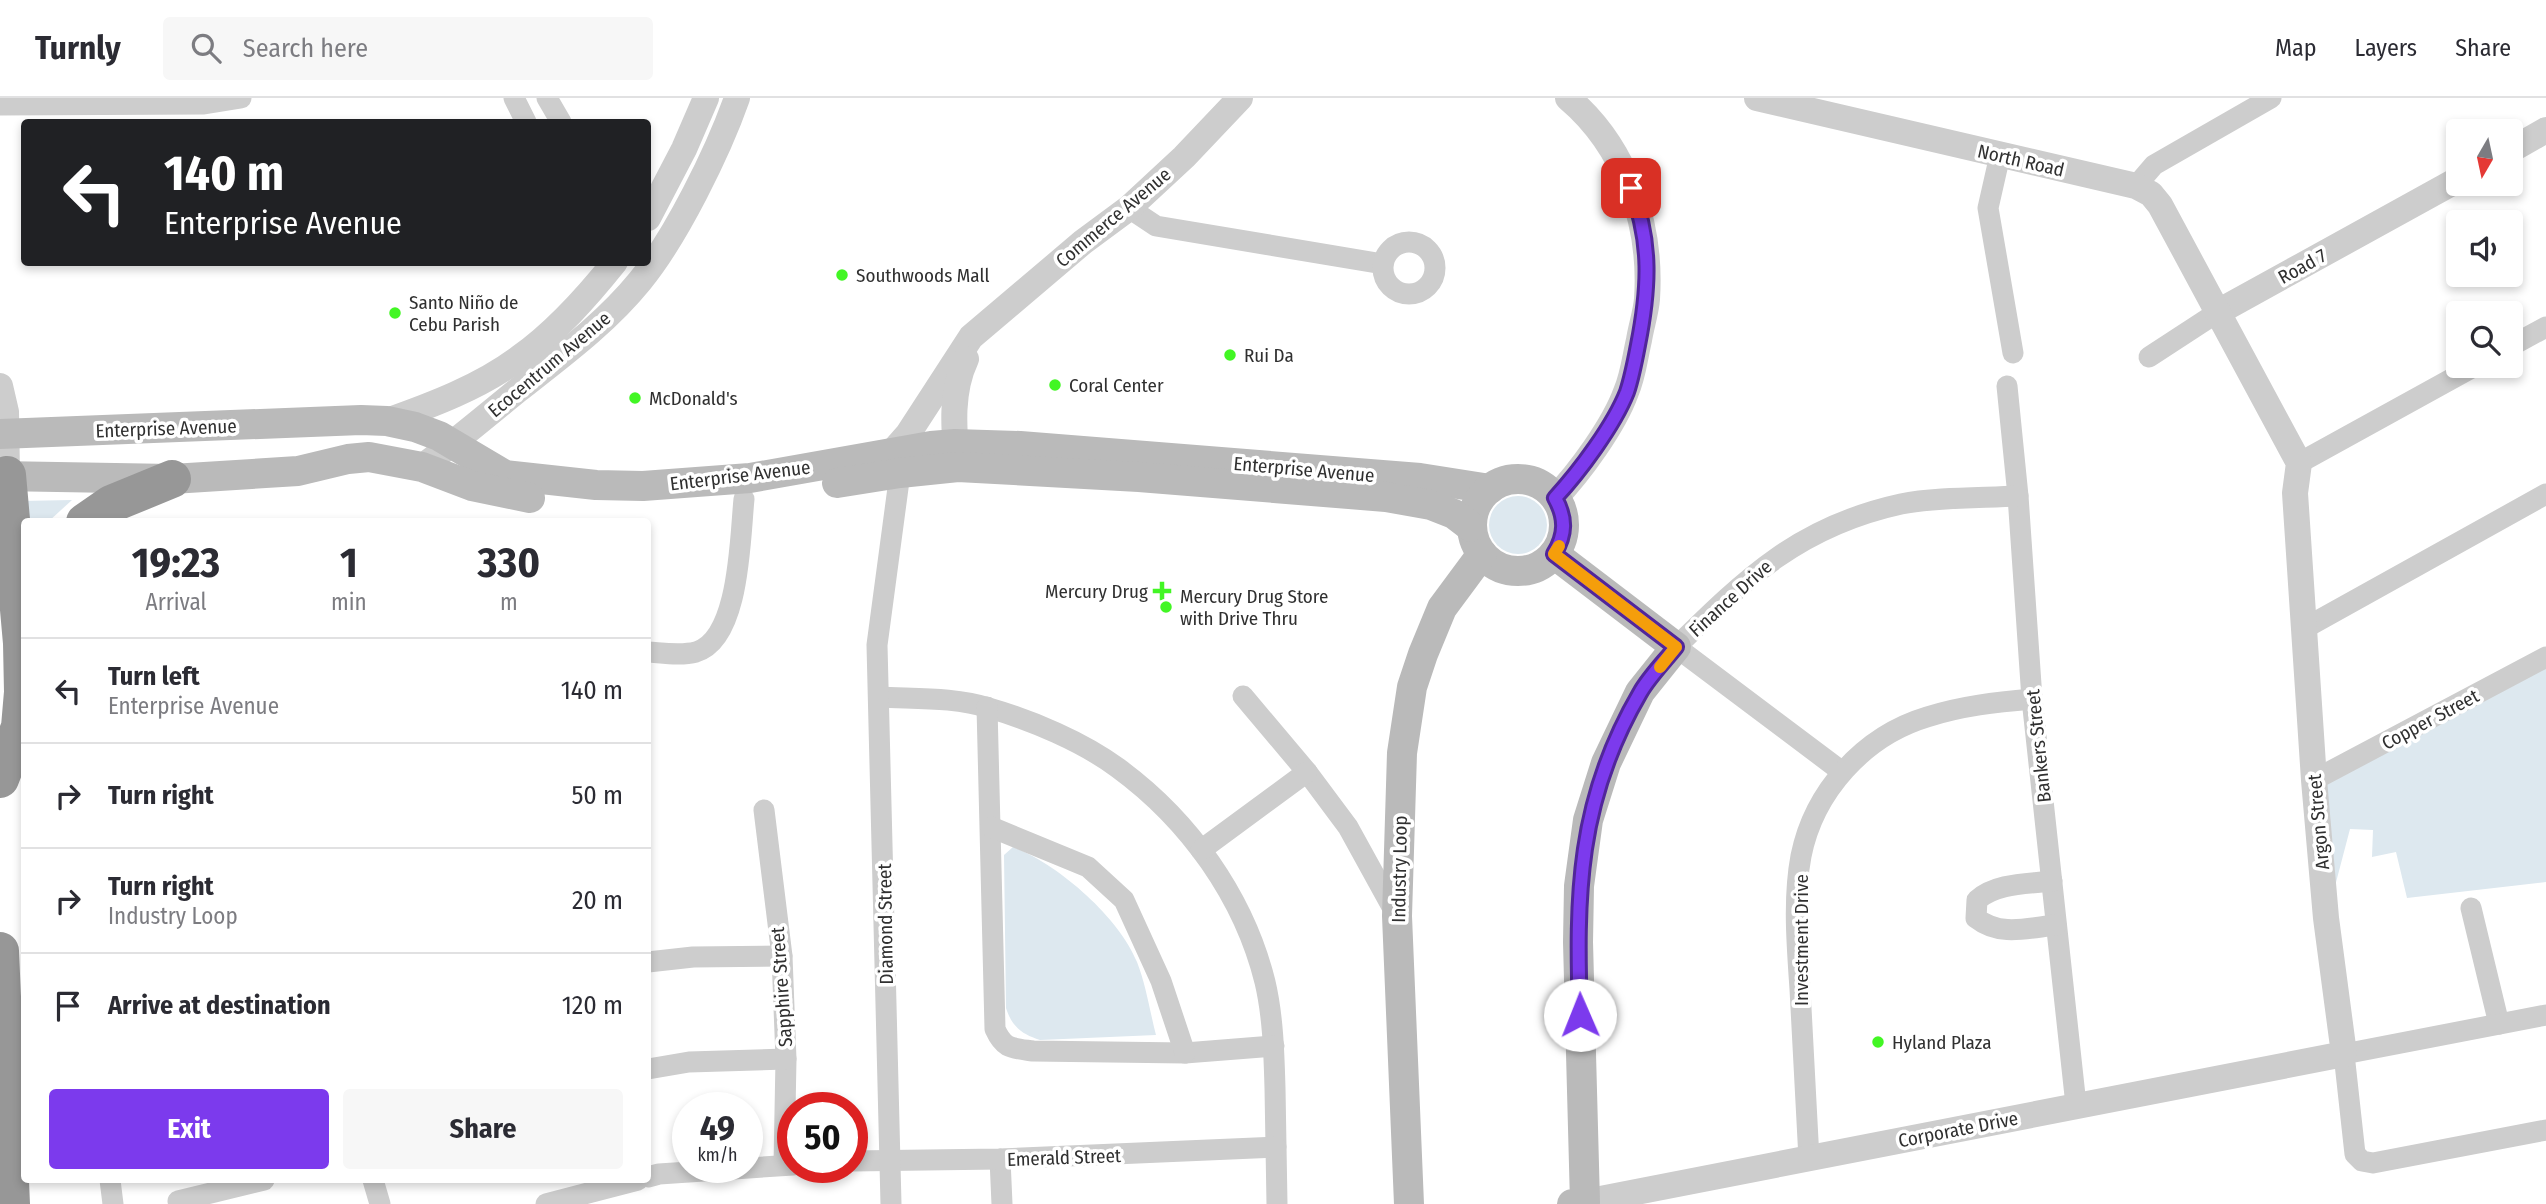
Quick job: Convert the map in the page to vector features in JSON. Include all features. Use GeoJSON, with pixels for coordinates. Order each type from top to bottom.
{"type":"FeatureCollection","features":[{"type":"Feature","properties":{"kind":"highway"},"geometry":{"type":"LineString","coordinates":[[3,476],[21,623]]}},
{"type":"Feature","properties":{"kind":"highway"},"geometry":{"type":"LineString","coordinates":[[91,518],[111,504],[172,479]]}},
{"type":"Feature","properties":{"kind":"highway"},"geometry":{"type":"LineString","coordinates":[[0,779],[20,727],[21,715]]}},
{"type":"Feature","properties":{"kind":"highway"},"geometry":{"type":"LineString","coordinates":[[0,951],[11,1204]]}},
{"type":"Feature","properties":{"kind":"main road","name":"Enterprise Avenue"},"geometry":{"type":"LineString","coordinates":[[3,434],[387,421],[415,427],[453,444],[505,475],[559,482],[631,486],[750,478],[956,456],[1020,446],[1408,477],[1490,489]]}},
{"type":"Feature","properties":{"kind":"main road","name":"Enterprise Avenue"},"geometry":{"type":"LineString","coordinates":[[956,456],[1126,477],[1386,497],[1431,505],[1454,514],[1477,540]]}},
{"type":"Feature","properties":{"kind":"main road","name":"Enterprise Avenue"},"geometry":{"type":"LineString","coordinates":[[3,476],[172,479],[298,471],[348,459],[369,457],[422,467],[472,486],[514,496],[594,505],[643,505],[744,499],[897,462]]}},
{"type":"Feature","properties":{"kind":"main road"},"geometry":{"type":"LineString","coordinates":[[1509,480],[1530,480],[1548,490],[1555,498],[1562,511],[1562,541],[1546,562],[1524,571],[1501,568],[1477,540],[1474,509],[1490,489],[1509,480]]}},
{"type":"Feature","properties":{"kind":"main road","name":"Industry Loop"},"geometry":{"type":"LineString","coordinates":[[1409,1204],[1397,916],[1402,753],[1412,687],[1442,608],[1477,540]]}},
{"type":"Feature","properties":{"kind":"main road"},"geometry":{"type":"LineString","coordinates":[[1554,554],[1676,647]]}},
{"type":"Feature","properties":{"kind":"main road","name":"Finance Drive"},"geometry":{"type":"LineString","coordinates":[[1578,1203],[1579,886],[1588,820],[1606,762],[1640,692],[1676,647]]}},
{"type":"Feature","properties":{"kind":"street"},"geometry":{"type":"LineString","coordinates":[[0,105],[204,104],[241,98]]}},
{"type":"Feature","properties":{"kind":"street"},"geometry":{"type":"LineString","coordinates":[[514,98],[524,119]]}},
{"type":"Feature","properties":{"kind":"street"},"geometry":{"type":"LineString","coordinates":[[547,98],[559,119]]}},
{"type":"Feature","properties":{"kind":"street"},"geometry":{"type":"LineString","coordinates":[[651,212],[684,149],[706,98]]}},
{"type":"Feature","properties":{"kind":"street","name":"Ecocentrum Avenue"},"geometry":{"type":"LineString","coordinates":[[651,264],[680,219],[729,120],[737,98]]}},
{"type":"Feature","properties":{"kind":"street","name":"Commerce Avenue"},"geometry":{"type":"LineString","coordinates":[[897,462],[908,434],[966,342],[1083,242],[1129,208],[1184,157],[1240,98]]}},
{"type":"Feature","properties":{"kind":"street","name":"North Road"},"geometry":{"type":"LineString","coordinates":[[1757,98],[2136,186],[2151,194],[2160,205],[2218,312]]}},
{"type":"Feature","properties":{"kind":"street"},"geometry":{"type":"LineString","coordinates":[[2136,186],[2154,165],[2244,104],[2271,98]]}},
{"type":"Feature","properties":{"kind":"street"},"geometry":{"type":"LineString","coordinates":[[1555,498],[1572,479],[1618,410],[1627,391],[1647,300],[1646,256],[1640,212],[1622,164],[1600,130],[1568,99]]}},
{"type":"Feature","properties":{"kind":"street"},"geometry":{"type":"LineString","coordinates":[[2524,142],[2546,130]]}},
{"type":"Feature","properties":{"kind":"street"},"geometry":{"type":"LineString","coordinates":[[2000,155],[1988,208],[2013,353]]}},
{"type":"Feature","properties":{"kind":"street","name":"Road 7"},"geometry":{"type":"LineString","coordinates":[[2149,357],[2218,312],[2446,186]]}},
{"type":"Feature","properties":{"kind":"street"},"geometry":{"type":"LineString","coordinates":[[1129,208],[1156,226],[1383,264]]}},
{"type":"Feature","properties":{"kind":"street","name":"Ecocentrum Avenue"},"geometry":{"type":"LineString","coordinates":[[387,421],[427,407],[518,360],[549,335],[608,266]]}},
{"type":"Feature","properties":{"kind":"street","name":"Ecocentrum Avenue"},"geometry":{"type":"LineString","coordinates":[[422,467],[579,342],[614,310],[650,266]]}},
{"type":"Feature","properties":{"kind":"street"},"geometry":{"type":"LineString","coordinates":[[2218,312],[2299,463],[2453,378]]}},
{"type":"Feature","properties":{"kind":"street"},"geometry":{"type":"LineString","coordinates":[[2523,339],[2546,327]]}},
{"type":"Feature","properties":{"kind":"street","name":"Commerce Avenue"},"geometry":{"type":"LineString","coordinates":[[956,456],[954,412],[959,378],[980,329]]}},
{"type":"Feature","properties":{"kind":"street"},"geometry":{"type":"LineString","coordinates":[[0,386],[6,412],[3,476]]}},
{"type":"Feature","properties":{"kind":"street","name":"Bankers Street"},"geometry":{"type":"LineString","coordinates":[[2007,386],[2018,496],[2032,699],[2077,1105]]}},
{"type":"Feature","properties":{"kind":"street","name":"Diamond Street"},"geometry":{"type":"LineString","coordinates":[[891,1204],[877,645],[897,462]]}},
{"type":"Feature","properties":{"kind":"street","name":"Argon Street"},"geometry":{"type":"LineString","coordinates":[[2299,463],[2295,493],[2314,780],[2326,918],[2355,1154],[2362,1161],[2374,1163],[2546,1130]]}},
{"type":"Feature","properties":{"kind":"street"},"geometry":{"type":"LineString","coordinates":[[2305,628],[2546,494]]}},
{"type":"Feature","properties":{"kind":"street","name":"Finance Drive"},"geometry":{"type":"LineString","coordinates":[[1676,647],[1737,587],[1770,560],[1821,530],[1903,504],[2018,496]]}},
{"type":"Feature","properties":{"kind":"street"},"geometry":{"type":"LineString","coordinates":[[651,652],[698,652],[714,640],[725,623],[735,580],[744,499]]}},
{"type":"Feature","properties":{"kind":"street"},"geometry":{"type":"LineString","coordinates":[[1676,647],[1841,771]]}},
{"type":"Feature","properties":{"kind":"street","name":"Copper Street"},"geometry":{"type":"LineString","coordinates":[[2314,780],[2546,657]]}},
{"type":"Feature","properties":{"kind":"street"},"geometry":{"type":"LineString","coordinates":[[1243,696],[1307,772],[1348,827],[1397,916]]}},
{"type":"Feature","properties":{"kind":"street"},"geometry":{"type":"LineString","coordinates":[[879,697],[948,701],[987,707],[1035,724],[1118,767],[1155,799],[1201,850],[1228,891],[1250,932],[1266,984],[1273,1045],[1278,1204]]}},
{"type":"Feature","properties":{"kind":"street","name":"Investment Drive"},"geometry":{"type":"LineString","coordinates":[[1809,1160],[1797,948],[1797,886],[1802,854],[1814,814],[1841,771],[1897,729],[1927,717],[1990,703],[2032,699]]}},
{"type":"Feature","properties":{"kind":"street"},"geometry":{"type":"LineString","coordinates":[[987,707],[995,1029],[1002,1043],[1012,1048],[1033,1051],[1185,1053],[1273,1045]]}},
{"type":"Feature","properties":{"kind":"street"},"geometry":{"type":"LineString","coordinates":[[1201,850],[1307,772]]}},
{"type":"Feature","properties":{"kind":"street","name":"Sapphire Street"},"geometry":{"type":"LineString","coordinates":[[764,810],[782,956],[787,1092]]}},
{"type":"Feature","properties":{"kind":"street"},"geometry":{"type":"LineString","coordinates":[[991,827],[1088,867],[1124,900],[1161,981],[1185,1053]]}},
{"type":"Feature","properties":{"kind":"street"},"geometry":{"type":"LineString","coordinates":[[2052,881],[1994,889],[1984,893],[1977,900],[1976,918],[1987,927],[2005,931],[2056,925]]}},
{"type":"Feature","properties":{"kind":"street"},"geometry":{"type":"LineString","coordinates":[[2471,908],[2499,1024]]}},
{"type":"Feature","properties":{"kind":"street"},"geometry":{"type":"LineString","coordinates":[[651,962],[694,957],[782,956]]}},
{"type":"Feature","properties":{"kind":"street"},"geometry":{"type":"LineString","coordinates":[[2344,1054],[2546,1015]]}},
{"type":"Feature","properties":{"kind":"street","name":"Corporate Drive"},"geometry":{"type":"LineString","coordinates":[[1578,1203],[2344,1054]]}},
{"type":"Feature","properties":{"kind":"street"},"geometry":{"type":"LineString","coordinates":[[651,1068],[689,1062],[786,1059]]}},
{"type":"Feature","properties":{"kind":"street","name":"Emerald Street"},"geometry":{"type":"LineString","coordinates":[[868,1160],[1000,1160],[1276,1147]]}},
{"type":"Feature","properties":{"kind":"street"},"geometry":{"type":"LineString","coordinates":[[1000,1160],[1002,1204]]}},
{"type":"Feature","properties":{"kind":"street"},"geometry":{"type":"LineString","coordinates":[[651,1176],[777,1166]]}},
{"type":"Feature","properties":{"kind":"street"},"geometry":{"type":"LineString","coordinates":[[110,1183],[113,1204]]}},
{"type":"Feature","properties":{"kind":"street"},"geometry":{"type":"LineString","coordinates":[[178,1201],[249,1183]]}},
{"type":"Feature","properties":{"kind":"street"},"geometry":{"type":"LineString","coordinates":[[374,1183],[380,1204]]}},
{"type":"Feature","properties":{"kind":"street"},"geometry":{"type":"LineString","coordinates":[[547,1204],[627,1183]]}},
{"type":"Feature","properties":{"kind":"shaded area"},"geometry":{"type":"Polygon","coordinates":[[[1518,496],[1534,501],[1542,509],[1547,525],[1542,541],[1534,549],[1518,554],[1502,549],[1494,541],[1489,525],[1494,509],[1502,501],[1518,496]]]}},
{"type":"Feature","properties":{"kind":"shaded area"},"geometry":{"type":"Polygon","coordinates":[[[72,500],[52,518],[23,518],[21,501],[72,500]]]}},
{"type":"Feature","properties":{"kind":"shaded area"},"geometry":{"type":"Polygon","coordinates":[[[2546,660],[2546,882],[2407,898],[2396,852],[2372,857],[2373,830],[2350,829],[2329,909],[2317,784],[2546,660]]]}},
{"type":"Feature","properties":{"kind":"shaded area"},"geometry":{"type":"Polygon","coordinates":[[[1013,847],[1031,855],[1067,879],[1102,910],[1116,927],[1137,962],[1156,1035],[1040,1040],[1015,1025],[1006,1008],[1004,855],[1013,847]]]}},
{"type":"Feature","properties":{"kind":"slow traffic"},"geometry":{"type":"LineString","coordinates":[[1559,546],[1554,554],[1676,647],[1660,667]]}},
{"type":"Feature","properties":{"kind":"place","name":"Southwoods Mall"},"geometry":{"type":"Point","coordinates":[842,275]}},
{"type":"Feature","properties":{"kind":"place","name":"Santo Niño de Cebu Parish"},"geometry":{"type":"Point","coordinates":[395,313]}},
{"type":"Feature","properties":{"kind":"place","name":"Rui Da"},"geometry":{"type":"Point","coordinates":[1230,355]}},
{"type":"Feature","properties":{"kind":"place","name":"Coral Center"},"geometry":{"type":"Point","coordinates":[1055,385]}},
{"type":"Feature","properties":{"kind":"place","name":"McDonald's"},"geometry":{"type":"Point","coordinates":[635,398]}},
{"type":"Feature","properties":{"kind":"place","name":"Mercury Drug"},"geometry":{"type":"Point","coordinates":[1162,591]}},
{"type":"Feature","properties":{"kind":"place","name":"Mercury Drug Store with Drive Thru"},"geometry":{"type":"Point","coordinates":[1166,607]}},
{"type":"Feature","properties":{"kind":"place","name":"Hyland Plaza"},"geometry":{"type":"Point","coordinates":[1878,1042]}},
{"type":"Feature","properties":{"kind":"route"},"geometry":{"type":"LineString","coordinates":[[1580,1015],[1579,886],[1588,820],[1606,762],[1640,692],[1676,647],[1554,554],[1562,541],[1564,526],[1562,511],[1555,498],[1572,479],[1618,410],[1633,369],[1647,300],[1646,256],[1640,212],[1631,188]]}}]}
